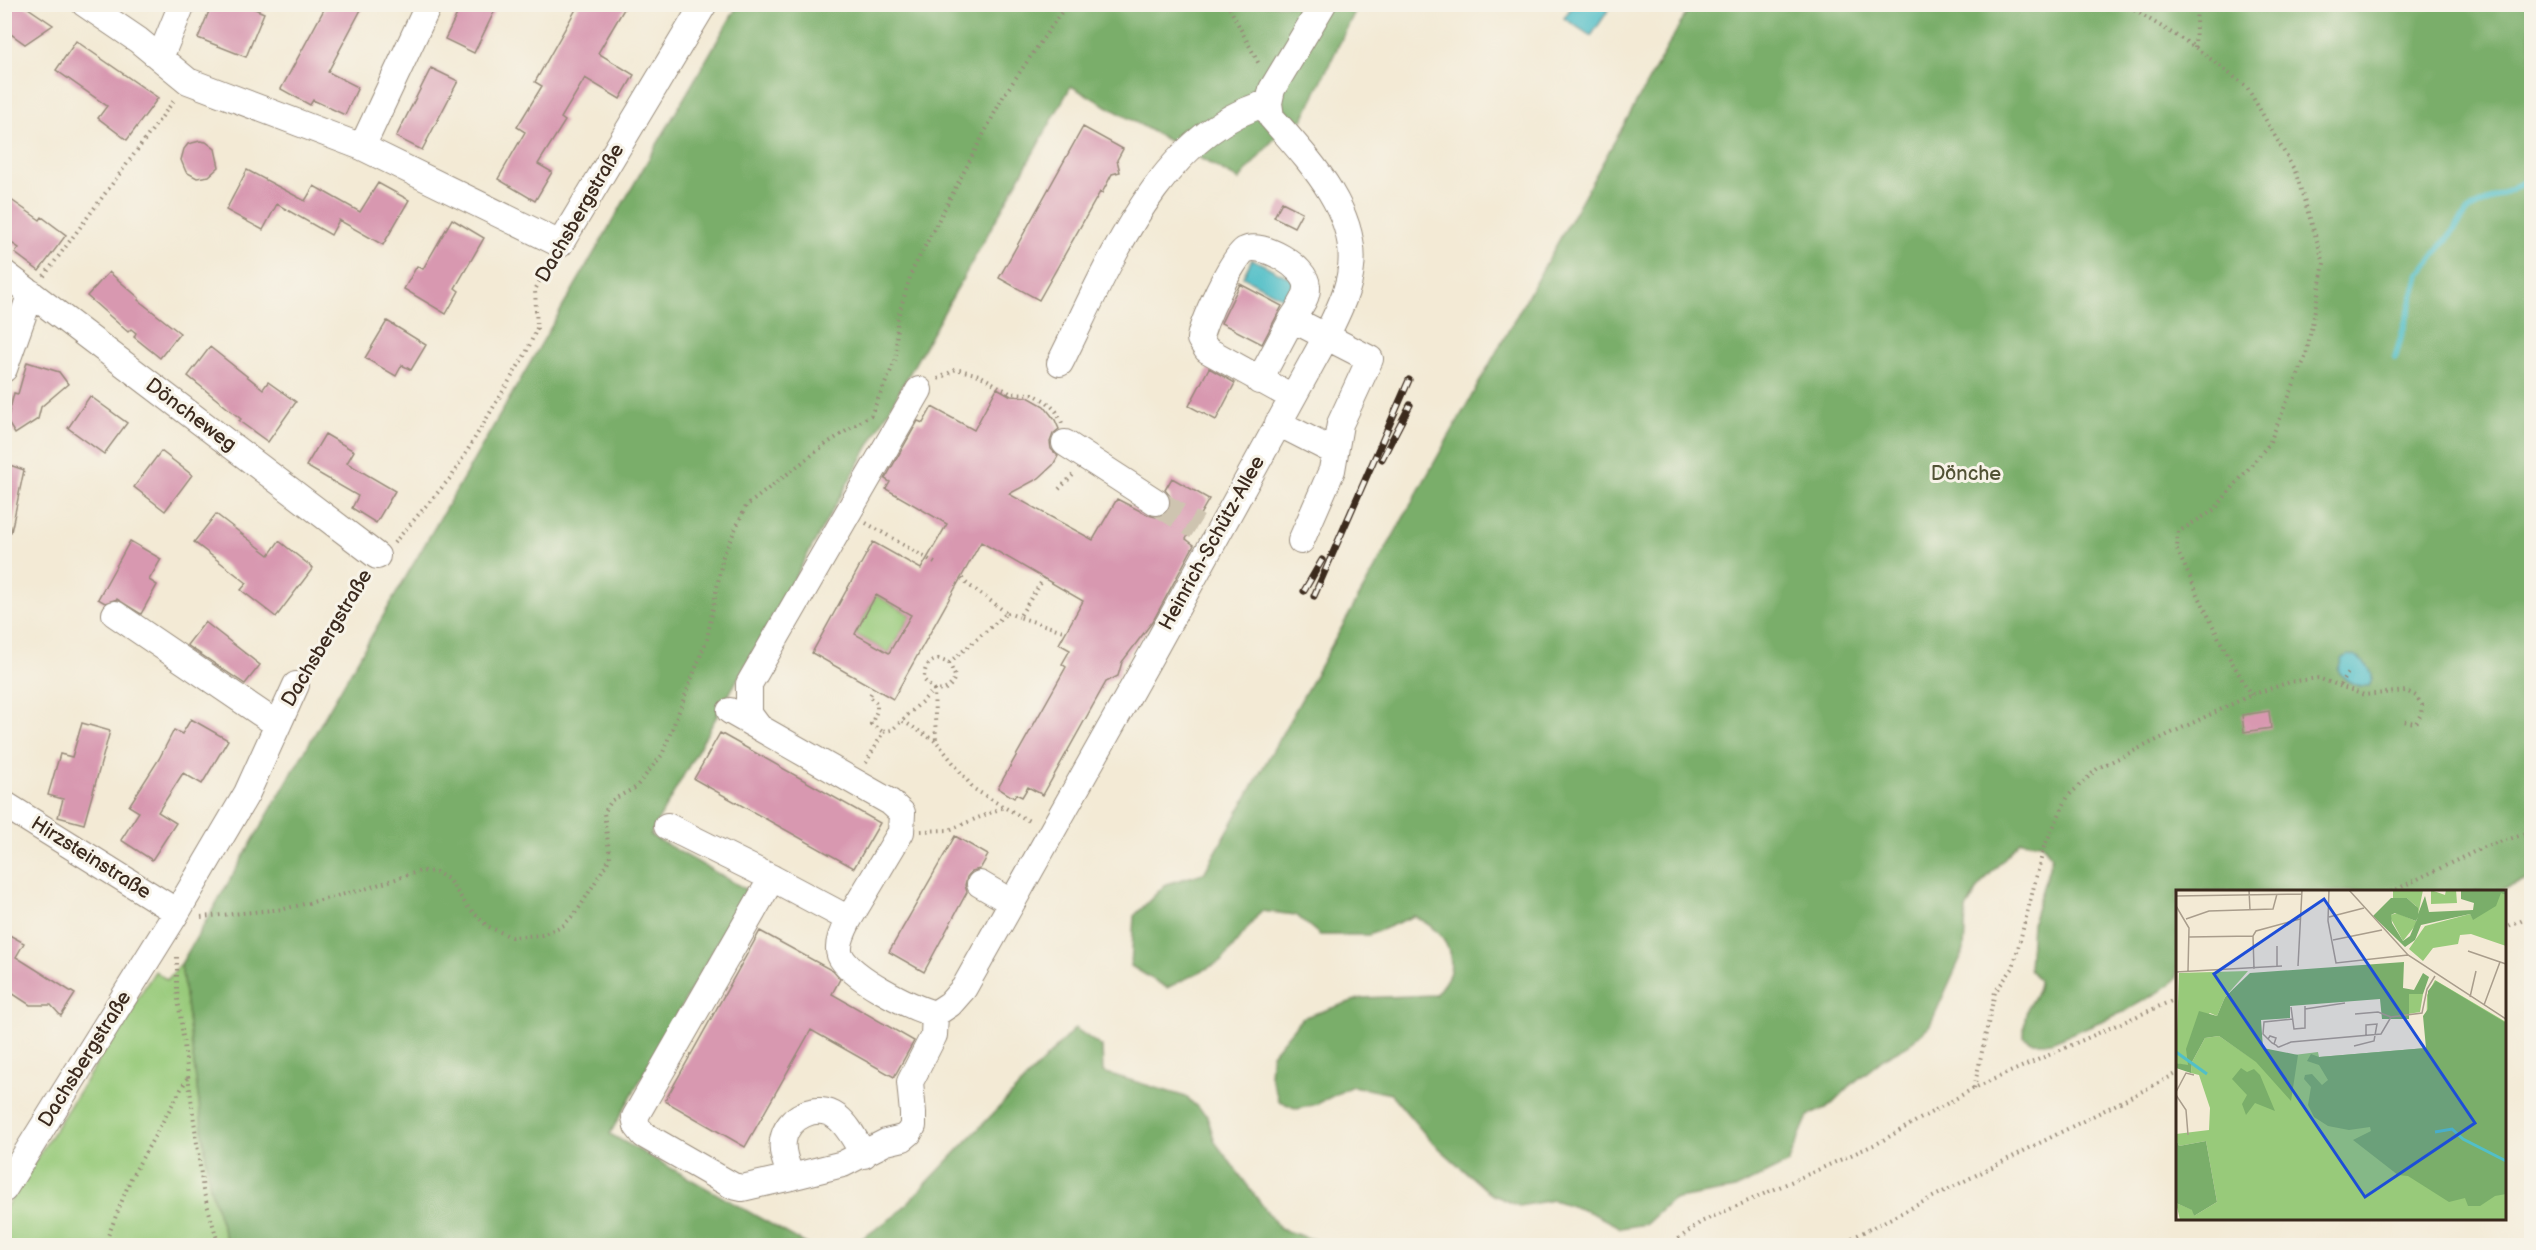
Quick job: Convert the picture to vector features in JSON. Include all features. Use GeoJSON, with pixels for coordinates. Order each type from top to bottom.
{"type":"FeatureCollection","features":[{"type":"Feature","properties":{"kind":"street"},"geometry":{"type":"LineString","coordinates":[[85,4],[188,81],[362,147],[560,244]]}},
{"type":"Feature","properties":{"kind":"street"},"geometry":{"type":"LineString","coordinates":[[160,58],[182,4]]}},
{"type":"Feature","properties":{"kind":"street"},"geometry":{"type":"LineString","coordinates":[[362,147],[429,4]]}},
{"type":"Feature","properties":{"kind":"street","name":"Dachsbergstraße"},"geometry":{"type":"LineString","coordinates":[[560,244],[704,4]]}},
{"type":"Feature","properties":{"kind":"street"},"geometry":{"type":"LineString","coordinates":[[1060,363],[1131,223],[1162,180],[1187,150],[1219,123],[1270,96],[1323,4]]}},
{"type":"Feature","properties":{"kind":"street","name":"Heinrich-Schütz-Allee"},"geometry":{"type":"LineString","coordinates":[[935,1014],[950,1004],[964,987],[1050,833],[1205,533],[1278,423],[1326,337],[1343,301],[1352,267],[1349,236],[1336,201],[1270,117],[1270,96]]}},
{"type":"Feature","properties":{"kind":"street"},"geometry":{"type":"LineString","coordinates":[[1258,381],[1306,296],[1307,284],[1303,273],[1295,266],[1258,248],[1243,251],[1235,261],[1202,326],[1200,339],[1207,350],[1258,381],[1292,398]]}},
{"type":"Feature","properties":{"kind":"street","name":"Döncheweg"},"geometry":{"type":"LineString","coordinates":[[4,273],[377,556]]}},
{"type":"Feature","properties":{"kind":"street"},"geometry":{"type":"LineString","coordinates":[[4,369],[31,293]]}},
{"type":"Feature","properties":{"kind":"street"},"geometry":{"type":"LineString","coordinates":[[1292,319],[1370,358],[1340,424],[1332,470],[1300,541]]}},
{"type":"Feature","properties":{"kind":"street"},"geometry":{"type":"LineString","coordinates":[[758,726],[749,714],[749,684],[919,390]]}},
{"type":"Feature","properties":{"kind":"street"},"geometry":{"type":"LineString","coordinates":[[1278,423],[1335,452]]}},
{"type":"Feature","properties":{"kind":"street"},"geometry":{"type":"LineString","coordinates":[[1065,443],[1156,502]]}},
{"type":"Feature","properties":{"kind":"street"},"geometry":{"type":"LineString","coordinates":[[115,614],[278,725]]}},
{"type":"Feature","properties":{"kind":"street","name":"Dachsbergstraße"},"geometry":{"type":"LineString","coordinates":[[4,1189],[177,912],[247,793],[296,685]]}},
{"type":"Feature","properties":{"kind":"street"},"geometry":{"type":"LineString","coordinates":[[730,711],[890,802],[902,813],[901,832],[849,919],[841,936],[839,953],[846,964],[858,974],[919,1010],[935,1014],[934,1035],[914,1073],[910,1090],[913,1126],[909,1133],[903,1138],[886,1142],[843,1164],[742,1188],[733,1186],[644,1135],[637,1126],[635,1117],[772,878]]}},
{"type":"Feature","properties":{"kind":"street","name":"Hirzsteinstraße"},"geometry":{"type":"LineString","coordinates":[[4,804],[177,912]]}},
{"type":"Feature","properties":{"kind":"street"},"geometry":{"type":"LineString","coordinates":[[667,826],[849,919]]}},
{"type":"Feature","properties":{"kind":"street"},"geometry":{"type":"LineString","coordinates":[[980,884],[1011,902]]}},
{"type":"Feature","properties":{"kind":"street"},"geometry":{"type":"LineString","coordinates":[[792,1177],[784,1155],[782,1141],[787,1128],[811,1110],[830,1112],[838,1118],[864,1155]]}},
{"type":"Feature","properties":{"kind":"path"},"geometry":{"type":"LineString","coordinates":[[219,1245],[203,1190],[190,1074],[177,991],[177,912],[191,918],[284,909],[365,890],[420,871],[436,872],[448,879],[468,907],[487,926],[512,937],[542,935],[564,926],[578,910],[610,858],[604,813],[612,800],[635,788],[662,755],[707,639],[723,556],[747,506],[826,444],[871,415],[896,359],[897,320],[912,271],[1004,95],[1067,4]]}},
{"type":"Feature","properties":{"kind":"path"},"geometry":{"type":"LineString","coordinates":[[1225,4],[1230,9],[1270,96]]}},
{"type":"Feature","properties":{"kind":"path"},"geometry":{"type":"LineString","coordinates":[[2124,4],[2195,47],[2247,87],[2295,171],[2324,263],[2306,356],[2269,444],[2214,510],[2178,532],[2177,550],[2221,643],[2251,695]]}},
{"type":"Feature","properties":{"kind":"path"},"geometry":{"type":"LineString","coordinates":[[2195,47],[2197,4]]}},
{"type":"Feature","properties":{"kind":"path"},"geometry":{"type":"LineString","coordinates":[[31,293],[188,81]]}},
{"type":"Feature","properties":{"kind":"path","name":"Dachsbergstraße"},"geometry":{"type":"LineString","coordinates":[[296,685],[362,575],[377,556],[396,542],[452,476],[526,353],[537,328],[535,290],[560,244]]}},
{"type":"Feature","properties":{"kind":"path"},"geometry":{"type":"LineString","coordinates":[[919,390],[956,369],[979,375],[1010,393],[1033,394],[1047,402],[1056,411],[1062,424],[1065,443],[1077,469],[1068,482],[1059,489]]}},
{"type":"Feature","properties":{"kind":"path"},"geometry":{"type":"LineString","coordinates":[[848,512],[938,565]]}},
{"type":"Feature","properties":{"kind":"path"},"geometry":{"type":"LineString","coordinates":[[959,575],[966,583],[1007,613],[1063,631]]}},
{"type":"Feature","properties":{"kind":"path"},"geometry":{"type":"LineString","coordinates":[[1019,617],[1044,578]]}},
{"type":"Feature","properties":{"kind":"path"},"geometry":{"type":"LineString","coordinates":[[949,663],[1007,613]]}},
{"type":"Feature","properties":{"kind":"path"},"geometry":{"type":"LineString","coordinates":[[874,688],[869,697],[877,703],[877,711],[872,724],[883,732],[892,730],[934,690],[944,690],[953,681],[954,669],[949,663],[938,660],[928,664],[924,672],[924,680],[934,690],[936,741]]}},
{"type":"Feature","properties":{"kind":"path"},"geometry":{"type":"LineString","coordinates":[[2340,685],[2349,671]]}},
{"type":"Feature","properties":{"kind":"path"},"geometry":{"type":"LineString","coordinates":[[1974,1088],[1995,992],[2013,968],[2044,847],[2068,796],[2081,782],[2098,768],[2251,695],[2290,682],[2318,678],[2364,695],[2406,691],[2416,696],[2422,705],[2421,714],[2416,723],[2403,721]]}},
{"type":"Feature","properties":{"kind":"path"},"geometry":{"type":"LineString","coordinates":[[903,721],[936,741],[974,789],[1050,833]]}},
{"type":"Feature","properties":{"kind":"path"},"geometry":{"type":"LineString","coordinates":[[875,748],[883,732]]}},
{"type":"Feature","properties":{"kind":"path"},"geometry":{"type":"LineString","coordinates":[[949,830],[1004,807]]}},
{"type":"Feature","properties":{"kind":"path"},"geometry":{"type":"LineString","coordinates":[[2393,890],[2486,846],[2532,832]]}},
{"type":"Feature","properties":{"kind":"path"},"geometry":{"type":"LineString","coordinates":[[2506,929],[2532,916]]}},
{"type":"Feature","properties":{"kind":"path"},"geometry":{"type":"LineString","coordinates":[[1669,1245],[1701,1222],[1878,1143],[1974,1088],[2176,999]]}},
{"type":"Feature","properties":{"kind":"path"},"geometry":{"type":"LineString","coordinates":[[104,1245],[131,1178],[190,1074]]}},
{"type":"Feature","properties":{"kind":"path"},"geometry":{"type":"LineString","coordinates":[[1836,1245],[2176,1074]]}},
{"type":"Feature","properties":{"kind":"green space"},"geometry":{"type":"Polygon","coordinates":[[[738,5],[1358,5],[1303,119],[1273,140],[1239,180],[1071,86],[650,835],[747,890],[610,1134],[808,1245],[228,1245],[210,1187],[181,964],[738,5]]]}},
{"type":"Feature","properties":{"kind":"green space","name":"Dönche"},"geometry":{"type":"Polygon","coordinates":[[[1691,5],[2531,5],[2531,879],[2501,890],[2176,890],[2176,979],[2161,991],[2123,1012],[2051,1042],[2032,1042],[2024,1037],[2024,1022],[2039,984],[2039,980],[2029,969],[2032,923],[2052,857],[2041,843],[2020,841],[1981,884],[1966,909],[1964,950],[1930,1025],[1908,1045],[1886,1057],[1852,1084],[1830,1106],[1808,1116],[1788,1163],[1735,1189],[1672,1200],[1646,1224],[1621,1228],[1592,1213],[1553,1200],[1519,1206],[1491,1194],[1430,1140],[1391,1094],[1352,1086],[1317,1104],[1297,1109],[1279,1101],[1270,1075],[1272,1054],[1302,1018],[1362,998],[1435,995],[1449,974],[1451,962],[1449,953],[1436,931],[1414,916],[1369,935],[1320,935],[1296,915],[1261,911],[1222,961],[1167,988],[1131,966],[1134,916],[1166,884],[1204,873],[1691,5]]]}},
{"type":"Feature","properties":{"kind":"green space"},"geometry":{"type":"Polygon","coordinates":[[[876,595],[911,615],[889,653],[855,634],[876,595]]]}},
{"type":"Feature","properties":{"kind":"green space"},"geometry":{"type":"Polygon","coordinates":[[[181,964],[210,1187],[228,1245],[5,1245],[4,1210],[155,971],[167,980],[181,964]]]}},
{"type":"Feature","properties":{"kind":"green space"},"geometry":{"type":"Polygon","coordinates":[[[1075,1028],[1102,1047],[1103,1072],[1186,1097],[1207,1116],[1215,1142],[1280,1229],[1330,1245],[853,1245],[897,1214],[1075,1028]]]}},
{"type":"Feature","properties":{"kind":"water"},"geometry":{"type":"Polygon","coordinates":[[[1573,5],[1612,5],[1591,36],[1564,18],[1573,5]]]}},
{"type":"Feature","properties":{"kind":"water"},"geometry":{"type":"Polygon","coordinates":[[[1252,259],[1304,285],[1294,304],[1243,277],[1252,259]]]}},
{"type":"Feature","properties":{"kind":"water"},"geometry":{"type":"Polygon","coordinates":[[[2348,655],[2367,666],[2372,676],[2369,686],[2351,683],[2338,670],[2342,658],[2348,655]]]}},
{"type":"Feature","properties":{"kind":"building"},"geometry":{"type":"Polygon","coordinates":[[[4,4],[22,4],[53,25],[25,44],[4,29],[4,4]]]}},
{"type":"Feature","properties":{"kind":"building"},"geometry":{"type":"Polygon","coordinates":[[[212,4],[243,4],[264,13],[246,57],[198,38],[212,4]]]}},
{"type":"Feature","properties":{"kind":"building"},"geometry":{"type":"Polygon","coordinates":[[[327,4],[364,4],[328,72],[358,87],[345,115],[313,100],[310,105],[281,89],[327,4]]]}},
{"type":"Feature","properties":{"kind":"building"},"geometry":{"type":"Polygon","coordinates":[[[462,4],[498,4],[474,53],[445,39],[462,4]]]}},
{"type":"Feature","properties":{"kind":"building"},"geometry":{"type":"Polygon","coordinates":[[[579,4],[627,4],[598,53],[634,75],[620,99],[585,78],[561,118],[565,121],[538,164],[552,172],[535,201],[498,179],[525,132],[517,127],[542,86],[535,82],[579,4]]]}},
{"type":"Feature","properties":{"kind":"building"},"geometry":{"type":"Polygon","coordinates":[[[76,41],[158,98],[127,140],[98,118],[107,106],[56,70],[76,41]]]}},
{"type":"Feature","properties":{"kind":"building"},"geometry":{"type":"Polygon","coordinates":[[[431,68],[458,81],[422,150],[396,137],[431,68]]]}},
{"type":"Feature","properties":{"kind":"building"},"geometry":{"type":"Polygon","coordinates":[[[1083,127],[1123,149],[1117,160],[1120,172],[1112,174],[1102,193],[1100,192],[1039,300],[999,278],[1083,127]]]}},
{"type":"Feature","properties":{"kind":"building"},"geometry":{"type":"Polygon","coordinates":[[[206,142],[215,149],[219,167],[209,176],[197,178],[186,172],[181,160],[188,144],[206,142]]]}},
{"type":"Feature","properties":{"kind":"building"},"geometry":{"type":"Polygon","coordinates":[[[247,170],[305,201],[314,186],[360,212],[378,183],[409,200],[383,245],[339,220],[331,235],[277,204],[263,230],[226,210],[247,170]]]}},
{"type":"Feature","properties":{"kind":"building"},"geometry":{"type":"Polygon","coordinates":[[[4,195],[40,220],[42,217],[66,235],[39,271],[15,253],[19,248],[4,238],[4,195]]]}},
{"type":"Feature","properties":{"kind":"building"},"geometry":{"type":"Polygon","coordinates":[[[1282,202],[1302,212],[1294,227],[1274,217],[1282,202]]]}},
{"type":"Feature","properties":{"kind":"building"},"geometry":{"type":"Polygon","coordinates":[[[452,219],[484,238],[455,288],[459,291],[446,314],[404,289],[417,266],[423,269],[452,219]]]}},
{"type":"Feature","properties":{"kind":"building"},"geometry":{"type":"Polygon","coordinates":[[[109,272],[139,298],[138,300],[180,333],[160,358],[134,337],[136,333],[131,329],[128,332],[87,296],[109,272]]]}},
{"type":"Feature","properties":{"kind":"building"},"geometry":{"type":"Polygon","coordinates":[[[1240,284],[1282,306],[1262,344],[1221,323],[1240,284]]]}},
{"type":"Feature","properties":{"kind":"building"},"geometry":{"type":"Polygon","coordinates":[[[387,321],[426,345],[411,370],[402,365],[396,376],[365,358],[387,321]]]}},
{"type":"Feature","properties":{"kind":"building"},"geometry":{"type":"Polygon","coordinates":[[[210,347],[263,389],[268,382],[296,402],[268,442],[239,421],[241,419],[188,376],[210,347]]]}},
{"type":"Feature","properties":{"kind":"building"},"geometry":{"type":"Polygon","coordinates":[[[27,362],[59,372],[68,384],[41,407],[38,419],[15,434],[7,421],[14,393],[18,394],[27,362]]]}},
{"type":"Feature","properties":{"kind":"building"},"geometry":{"type":"Polygon","coordinates":[[[1209,368],[1235,383],[1216,420],[1189,406],[1209,368]]]}},
{"type":"Feature","properties":{"kind":"building"},"geometry":{"type":"Polygon","coordinates":[[[997,388],[1011,396],[1028,397],[1044,406],[1059,429],[1053,434],[1050,442],[1051,449],[1058,456],[1053,465],[1039,478],[1009,494],[1093,540],[1117,499],[1148,515],[1156,517],[1163,515],[1171,503],[1170,496],[1165,490],[1172,478],[1209,499],[1186,539],[1194,545],[1153,621],[1122,662],[1118,676],[1106,682],[1043,795],[1028,787],[1022,797],[1016,794],[1014,798],[998,788],[1066,667],[1062,664],[1070,650],[1059,644],[1083,601],[981,542],[893,699],[812,653],[873,542],[921,569],[947,524],[886,489],[890,482],[885,479],[918,421],[923,423],[932,407],[974,430],[997,388]],[[876,595],[855,634],[889,653],[911,615],[876,595]]]}},
{"type":"Feature","properties":{"kind":"building"},"geometry":{"type":"Polygon","coordinates":[[[90,396],[127,423],[104,454],[68,428],[90,396]]]}},
{"type":"Feature","properties":{"kind":"building"},"geometry":{"type":"Polygon","coordinates":[[[325,434],[354,451],[347,463],[395,491],[376,523],[352,508],[358,496],[306,466],[325,434]]]}},
{"type":"Feature","properties":{"kind":"building"},"geometry":{"type":"Polygon","coordinates":[[[161,451],[192,475],[165,511],[134,487],[161,451]]]}},
{"type":"Feature","properties":{"kind":"building"},"geometry":{"type":"Polygon","coordinates":[[[4,463],[24,470],[11,532],[4,531],[4,463]]]}},
{"type":"Feature","properties":{"kind":"building"},"geometry":{"type":"Polygon","coordinates":[[[216,514],[269,555],[279,541],[313,568],[276,617],[241,590],[247,583],[194,542],[216,514]]]}},
{"type":"Feature","properties":{"kind":"building"},"geometry":{"type":"Polygon","coordinates":[[[130,541],[161,559],[149,580],[157,585],[141,614],[117,599],[105,603],[98,599],[130,541]]]}},
{"type":"Feature","properties":{"kind":"building"},"geometry":{"type":"Polygon","coordinates":[[[205,622],[260,665],[245,684],[187,645],[205,622]]]}},
{"type":"Feature","properties":{"kind":"building"},"geometry":{"type":"Polygon","coordinates":[[[2269,711],[2271,728],[2244,732],[2242,715],[2269,711]]]}},
{"type":"Feature","properties":{"kind":"building"},"geometry":{"type":"Polygon","coordinates":[[[191,719],[228,740],[202,784],[183,773],[158,812],[176,823],[152,860],[121,840],[139,812],[129,806],[159,759],[174,730],[182,734],[191,719]]]}},
{"type":"Feature","properties":{"kind":"building"},"geometry":{"type":"Polygon","coordinates":[[[82,723],[110,731],[84,824],[58,817],[63,799],[48,795],[60,754],[72,757],[82,723]]]}},
{"type":"Feature","properties":{"kind":"building"},"geometry":{"type":"Polygon","coordinates":[[[720,733],[880,823],[854,868],[694,779],[720,733]]]}},
{"type":"Feature","properties":{"kind":"building"},"geometry":{"type":"Polygon","coordinates":[[[955,836],[988,855],[980,869],[972,871],[967,877],[965,885],[967,892],[924,972],[889,952],[955,836]]]}},
{"type":"Feature","properties":{"kind":"building"},"geometry":{"type":"Polygon","coordinates":[[[760,931],[833,971],[840,979],[832,994],[914,1041],[894,1077],[811,1030],[745,1147],[665,1101],[760,931]]]}},
{"type":"Feature","properties":{"kind":"building"},"geometry":{"type":"Polygon","coordinates":[[[4,932],[24,943],[16,957],[75,994],[61,1016],[51,1005],[30,1005],[4,988],[4,932]]]}},
{"type":"Feature","properties":{"kind":"waterway"},"geometry":{"type":"LineString","coordinates":[[2395,358],[2419,276],[2468,211],[2532,178]]}},
{"type":"Feature","properties":{"kind":"tunnel"},"geometry":{"type":"LineString","coordinates":[[1156,502],[1197,527]]}},
{"type":"Feature","properties":{"kind":"railway"},"geometry":{"type":"LineString","coordinates":[[1314,596],[1409,380]]}},
{"type":"Feature","properties":{"kind":"railway"},"geometry":{"type":"LineString","coordinates":[[1382,459],[1410,405]]}},
{"type":"Feature","properties":{"kind":"railway"},"geometry":{"type":"LineString","coordinates":[[1304,591],[1322,560]]}}]}
